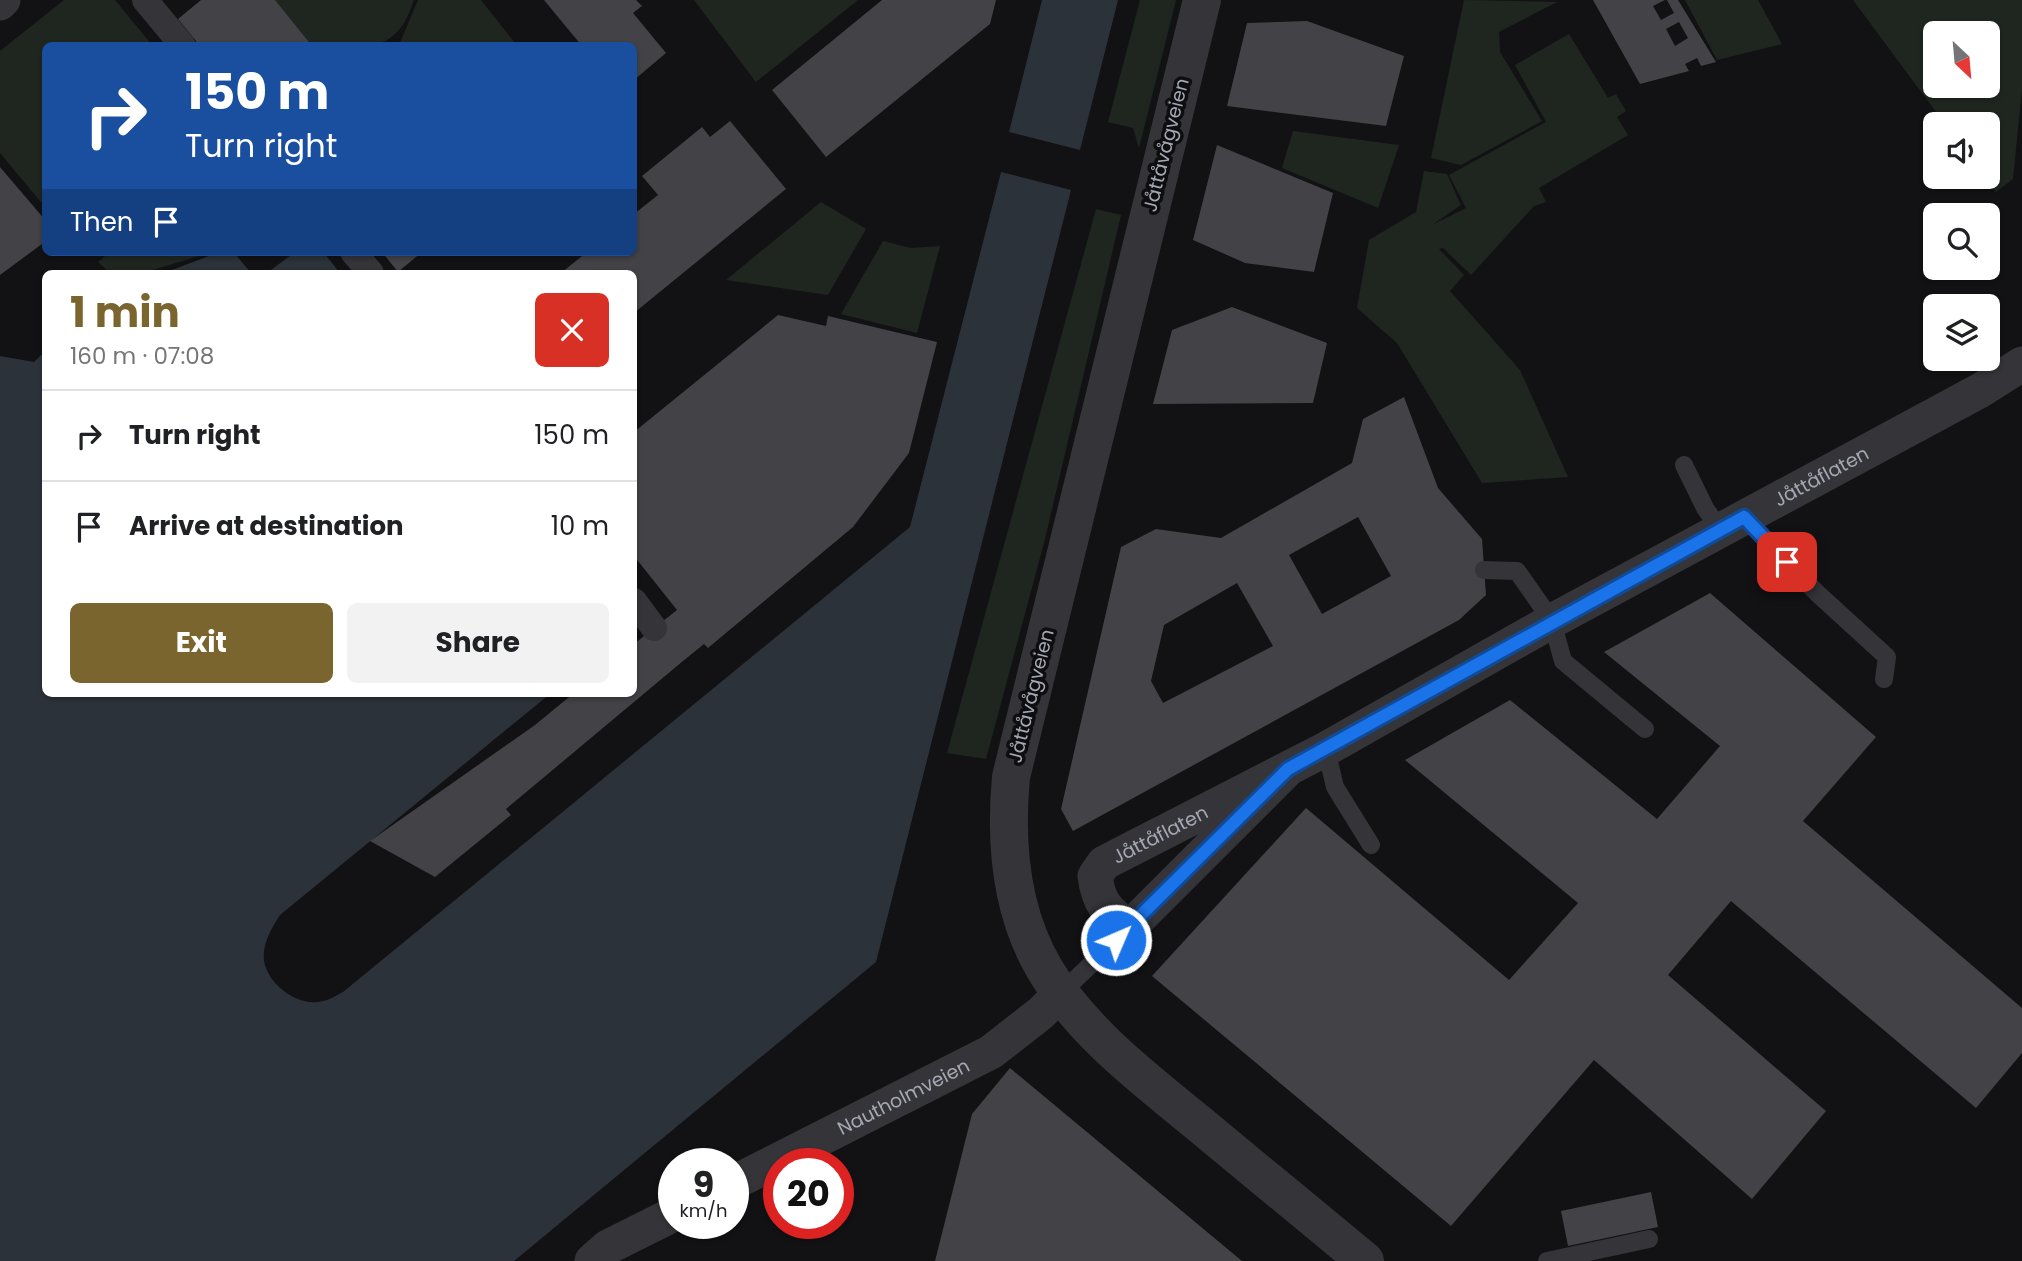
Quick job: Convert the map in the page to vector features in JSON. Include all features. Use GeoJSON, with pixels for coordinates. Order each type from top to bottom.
{"type":"FeatureCollection","features":[{"type":"Feature","properties":{"kind":"street"},"geometry":{"type":"LineString","coordinates":[[145,0],[180,42]]}},
{"type":"Feature","properties":{"kind":"street","name":"Jåttåvågveien"},"geometry":{"type":"LineString","coordinates":[[1202,0],[1011,777],[1008,845],[1013,880],[1032,944],[1061,993],[1132,1067],[1365,1261]]}},
{"type":"Feature","properties":{"kind":"street"},"geometry":{"type":"LineString","coordinates":[[356,256],[368,270]]}},
{"type":"Feature","properties":{"kind":"street","name":"Jåttåflaten"},"geometry":{"type":"LineString","coordinates":[[1288,769],[1129,928],[1106,909],[1098,898],[1095,876],[1104,863],[1326,749],[1552,621],[1981,390],[2022,364]]}},
{"type":"Feature","properties":{"kind":"street"},"geometry":{"type":"LineString","coordinates":[[637,605],[654,628]]}},
{"type":"Feature","properties":{"kind":"street","name":"Nautholmveien"},"geometry":{"type":"LineString","coordinates":[[749,1175],[991,1052],[1041,1013],[1061,993]]}},
{"type":"Feature","properties":{"kind":"street"},"geometry":{"type":"LineString","coordinates":[[592,1261],[608,1247],[658,1222]]}},
{"type":"Feature","properties":{"kind":"lane"},"geometry":{"type":"LineString","coordinates":[[1684,465],[1705,508],[1732,524],[1816,593],[1887,657],[1884,679]]}},
{"type":"Feature","properties":{"kind":"lane"},"geometry":{"type":"LineString","coordinates":[[1484,570],[1517,571],[1552,621],[1563,661],[1645,729]]}},
{"type":"Feature","properties":{"kind":"lane"},"geometry":{"type":"LineString","coordinates":[[1326,749],[1335,788],[1371,845]]}},
{"type":"Feature","properties":{"kind":"lane","name":"Jåttåflaten"},"geometry":{"type":"LineString","coordinates":[[1061,993],[1129,928]]}},
{"type":"Feature","properties":{"kind":"lane"},"geometry":{"type":"LineString","coordinates":[[1547,1261],[1649,1239]]}},
{"type":"Feature","properties":{"kind":"shaded area"},"geometry":{"type":"Polygon","coordinates":[[[64,0],[115,0],[150,42],[42,42],[42,203],[0,153],[0,51],[64,0]]]}},
{"type":"Feature","properties":{"kind":"shaded area"},"geometry":{"type":"Polygon","coordinates":[[[270,0],[414,0],[397,32],[381,42],[307,42],[270,0]]]}},
{"type":"Feature","properties":{"kind":"shaded area"},"geometry":{"type":"Polygon","coordinates":[[[418,0],[481,0],[514,42],[400,42],[418,0]]]}},
{"type":"Feature","properties":{"kind":"shaded area"},"geometry":{"type":"Polygon","coordinates":[[[694,0],[858,0],[756,82],[694,0]]]}},
{"type":"Feature","properties":{"kind":"shaded area"},"geometry":{"type":"Polygon","coordinates":[[[1042,0],[1118,0],[1080,150],[1009,132],[1042,0]]]}},
{"type":"Feature","properties":{"kind":"shaded area"},"geometry":{"type":"Polygon","coordinates":[[[1140,0],[1176,0],[1139,148],[1133,128],[1108,122],[1140,0]]]}},
{"type":"Feature","properties":{"kind":"shaded area"},"geometry":{"type":"Polygon","coordinates":[[[1464,0],[1557,2],[1499,32],[1500,52],[1542,121],[1461,165],[1431,158],[1464,0]]]}},
{"type":"Feature","properties":{"kind":"shaded area"},"geometry":{"type":"Polygon","coordinates":[[[1685,0],[1758,0],[1782,44],[1717,60],[1685,0]]]}},
{"type":"Feature","properties":{"kind":"shaded area"},"geometry":{"type":"Polygon","coordinates":[[[1853,0],[2022,0],[2022,89],[2013,179],[2000,189],[2000,112],[1936,112],[1926,98],[2000,98],[2000,21],[1923,21],[1923,94],[1853,0]]]}},
{"type":"Feature","properties":{"kind":"shaded area"},"geometry":{"type":"Polygon","coordinates":[[[1569,34],[1608,98],[1616,94],[1626,111],[1617,117],[1628,135],[1539,188],[1546,202],[1534,206],[1471,275],[1443,248],[1439,249],[1464,275],[1450,291],[1520,370],[1568,477],[1482,483],[1397,343],[1357,308],[1369,240],[1416,212],[1424,171],[1447,174],[1461,205],[1432,225],[1466,208],[1449,175],[1546,122],[1515,65],[1569,34]]]}},
{"type":"Feature","properties":{"kind":"shaded area"},"geometry":{"type":"Polygon","coordinates":[[[1293,131],[1399,145],[1378,208],[1282,168],[1293,131]]]}},
{"type":"Feature","properties":{"kind":"shaded area"},"geometry":{"type":"Polygon","coordinates":[[[1001,172],[1071,190],[876,962],[514,1261],[0,1261],[0,356],[34,362],[42,354],[42,697],[546,697],[280,915],[270,931],[264,961],[278,986],[304,1001],[323,1001],[343,992],[910,527],[1001,172]]]}},
{"type":"Feature","properties":{"kind":"shaded area"},"geometry":{"type":"Polygon","coordinates":[[[821,202],[866,229],[828,295],[726,280],[821,202]]]}},
{"type":"Feature","properties":{"kind":"shaded area"},"geometry":{"type":"Polygon","coordinates":[[[1096,209],[1121,215],[1045,539],[986,759],[947,753],[1096,209]]]}},
{"type":"Feature","properties":{"kind":"shaded area"},"geometry":{"type":"Polygon","coordinates":[[[883,241],[911,248],[940,246],[917,333],[841,314],[883,241]]]}},
{"type":"Feature","properties":{"kind":"shaded area"},"geometry":{"type":"Polygon","coordinates":[[[105,256],[199,256],[153,270],[107,270],[98,262],[105,256]]]}},
{"type":"Feature","properties":{"kind":"shaded area"},"geometry":{"type":"Polygon","coordinates":[[[209,256],[237,256],[248,270],[172,270],[209,256]]]}},
{"type":"Feature","properties":{"kind":"shaded area"},"geometry":{"type":"Polygon","coordinates":[[[290,256],[326,256],[338,270],[271,270],[290,256]]]}},
{"type":"Feature","properties":{"kind":"building"},"geometry":{"type":"Polygon","coordinates":[[[201,0],[275,0],[309,42],[197,42],[178,19],[201,0]]]}},
{"type":"Feature","properties":{"kind":"building"},"geometry":{"type":"Polygon","coordinates":[[[544,0],[636,0],[642,6],[633,13],[666,53],[637,77],[637,42],[579,42],[544,0]]]}},
{"type":"Feature","properties":{"kind":"building"},"geometry":{"type":"Polygon","coordinates":[[[882,0],[996,0],[990,24],[826,157],[772,90],[882,0]]]}},
{"type":"Feature","properties":{"kind":"building"},"geometry":{"type":"Polygon","coordinates":[[[1593,0],[1665,0],[1653,6],[1661,20],[1674,13],[1667,0],[1678,0],[1716,62],[1701,66],[1697,58],[1685,64],[1689,71],[1640,84],[1593,0]],[[1679,22],[1666,29],[1675,46],[1688,38],[1679,22]]]}},
{"type":"Feature","properties":{"kind":"building"},"geometry":{"type":"Polygon","coordinates":[[[1307,21],[1404,56],[1386,126],[1227,106],[1247,23],[1307,21]]]}},
{"type":"Feature","properties":{"kind":"building"},"geometry":{"type":"Polygon","coordinates":[[[730,121],[786,189],[637,311],[637,270],[565,270],[582,256],[637,256],[637,212],[658,195],[642,176],[702,127],[710,137],[730,121]]]}},
{"type":"Feature","properties":{"kind":"building"},"geometry":{"type":"Polygon","coordinates":[[[1217,145],[1333,193],[1314,272],[1245,263],[1193,240],[1217,145]]]}},
{"type":"Feature","properties":{"kind":"building"},"geometry":{"type":"Polygon","coordinates":[[[0,167],[42,216],[42,244],[0,275],[0,167]]]}},
{"type":"Feature","properties":{"kind":"building"},"geometry":{"type":"Polygon","coordinates":[[[385,256],[417,256],[400,270],[396,270],[385,256]]]}},
{"type":"Feature","properties":{"kind":"building"},"geometry":{"type":"Polygon","coordinates":[[[1232,307],[1327,343],[1313,403],[1153,404],[1172,330],[1232,307]]]}},
{"type":"Feature","properties":{"kind":"building"},"geometry":{"type":"Polygon","coordinates":[[[778,315],[826,326],[828,316],[937,342],[909,453],[853,527],[708,648],[704,644],[683,661],[506,809],[511,815],[435,877],[370,841],[535,725],[569,697],[637,697],[637,642],[677,610],[637,560],[637,430],[778,315]]]}},
{"type":"Feature","properties":{"kind":"building"},"geometry":{"type":"Polygon","coordinates":[[[1404,397],[1438,488],[1482,539],[1486,595],[1459,620],[1073,831],[1061,809],[1121,547],[1156,529],[1221,538],[1352,463],[1363,419],[1404,397]],[[1358,517],[1289,555],[1322,614],[1391,576],[1358,517]],[[1237,583],[1164,625],[1151,681],[1163,703],[1273,646],[1237,583]]]}},
{"type":"Feature","properties":{"kind":"building"},"geometry":{"type":"Polygon","coordinates":[[[1710,593],[1876,737],[1803,821],[2022,1008],[2022,1053],[1976,1108],[1731,901],[1668,975],[1826,1111],[1752,1199],[1594,1060],[1451,1226],[1152,976],[1306,808],[1509,980],[1578,903],[1405,760],[1510,700],[1657,819],[1720,746],[1604,652],[1710,593]]]}},
{"type":"Feature","properties":{"kind":"building"},"geometry":{"type":"Polygon","coordinates":[[[1010,1068],[1242,1261],[935,1261],[972,1114],[1010,1068]]]}},
{"type":"Feature","properties":{"kind":"building"},"geometry":{"type":"Polygon","coordinates":[[[1651,1192],[1658,1227],[1568,1246],[1561,1211],[1651,1192]]]}},
{"type":"Feature","properties":{"kind":"route"},"geometry":{"type":"LineString","coordinates":[[1116,940],[1288,769],[1744,517],[1787,562]]}}]}
